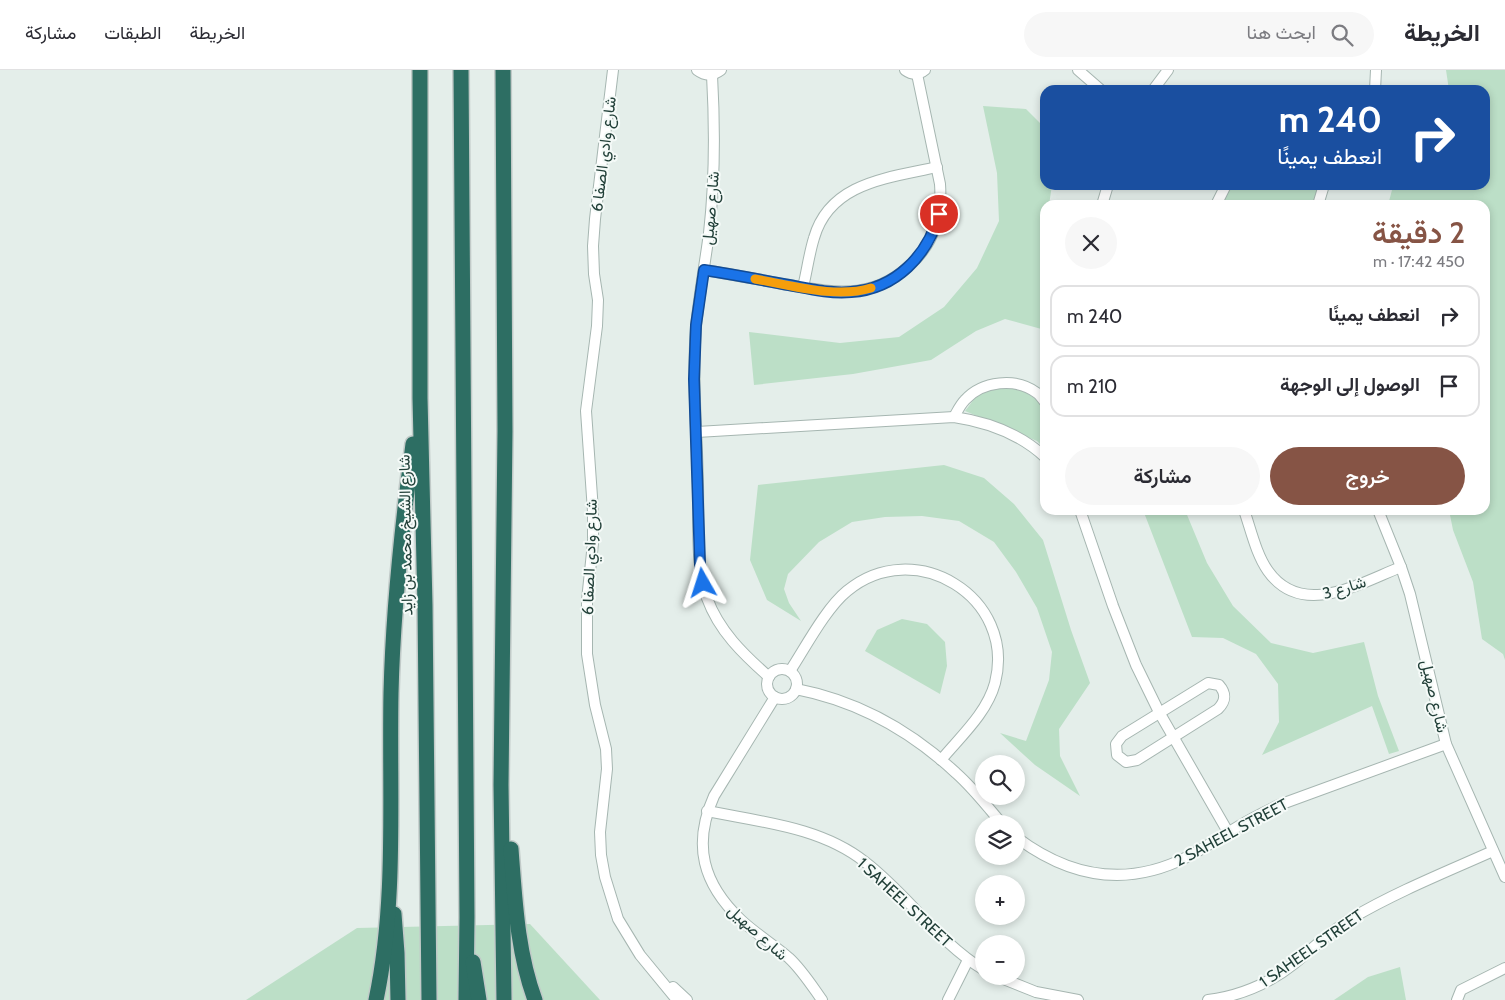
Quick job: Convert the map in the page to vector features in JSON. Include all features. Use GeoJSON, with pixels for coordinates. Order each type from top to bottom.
{"type":"FeatureCollection","features":[{"type":"Feature","properties":{"kind":"highway","name":"شارع الشيخ محمد بن زايد"},"geometry":{"type":"LineString","coordinates":[[420,70],[420,398],[425,605],[429,1000]]}},
{"type":"Feature","properties":{"kind":"highway"},"geometry":{"type":"LineString","coordinates":[[461,70],[466,1000]]}},
{"type":"Feature","properties":{"kind":"highway"},"geometry":{"type":"LineString","coordinates":[[503,70],[505,441],[501,785],[504,1000]]}},
{"type":"Feature","properties":{"kind":"highway"},"geometry":{"type":"LineString","coordinates":[[376,1000],[384,953],[390,867],[391,691],[403,522],[420,398]]}},
{"type":"Feature","properties":{"kind":"highway"},"geometry":{"type":"LineString","coordinates":[[501,785],[510,830],[517,928],[521,952],[535,1000]]}},
{"type":"Feature","properties":{"kind":"highway"},"geometry":{"type":"LineString","coordinates":[[390,867],[397,953],[398,1000]]}},
{"type":"Feature","properties":{"kind":"highway"},"geometry":{"type":"LineString","coordinates":[[467,917],[479,1000]]}},
{"type":"Feature","properties":{"kind":"street","name":"شارع وادي الصفا 6"},"geometry":{"type":"LineString","coordinates":[[613,70],[593,246],[594,274],[598,300],[595,351],[586,411],[593,511],[587,600],[587,654],[590,680],[606,749],[600,832],[605,877],[618,919],[640,955],[677,1000]]}},
{"type":"Feature","properties":{"kind":"street"},"geometry":{"type":"LineString","coordinates":[[697,70],[706,75],[716,72]]}},
{"type":"Feature","properties":{"kind":"street"},"geometry":{"type":"LineString","coordinates":[[704,270],[822,291],[853,292],[869,289],[884,283],[910,266],[929,242],[939,214],[941,191],[921,72],[912,74],[905,70]]}},
{"type":"Feature","properties":{"kind":"street"},"geometry":{"type":"LineString","coordinates":[[1078,70],[1095,85]]}},
{"type":"Feature","properties":{"kind":"street"},"geometry":{"type":"LineString","coordinates":[[1157,85],[1168,70]]}},
{"type":"Feature","properties":{"kind":"street"},"geometry":{"type":"LineString","coordinates":[[1375,85],[1376,70]]}},
{"type":"Feature","properties":{"kind":"street","name":"شارع صهيل"},"geometry":{"type":"LineString","coordinates":[[716,72],[713,183],[694,352],[700,564],[707,597],[721,628],[768,677]]}},
{"type":"Feature","properties":{"kind":"street"},"geometry":{"type":"LineString","coordinates":[[803,287],[814,237],[820,223],[840,198],[867,183],[937,167]]}},
{"type":"Feature","properties":{"kind":"street"},"geometry":{"type":"LineString","coordinates":[[954,417],[965,400],[981,388],[1000,383],[1019,385],[1037,393],[1040,396]]}},
{"type":"Feature","properties":{"kind":"street"},"geometry":{"type":"LineString","coordinates":[[697,432],[954,417],[991,424],[1024,441],[1040,453]]}},
{"type":"Feature","properties":{"kind":"street"},"geometry":{"type":"LineString","coordinates":[[1082,515],[1125,639],[1159,712],[1228,832]]}},
{"type":"Feature","properties":{"kind":"street","name":"3 شارع"},"geometry":{"type":"LineString","coordinates":[[1246,515],[1268,571],[1287,588],[1299,594],[1325,596],[1401,566]]}},
{"type":"Feature","properties":{"kind":"street","name":"شارع صهيل"},"geometry":{"type":"LineString","coordinates":[[1380,515],[1401,566],[1410,594],[1446,744],[1505,877]]}},
{"type":"Feature","properties":{"kind":"street"},"geometry":{"type":"LineString","coordinates":[[790,671],[832,607],[846,591],[858,583],[875,574],[894,570],[914,569],[934,573],[952,581],[968,593],[981,608],[990,625],[996,644],[998,664],[995,684],[987,702],[941,760]]}},
{"type":"Feature","properties":{"kind":"street"},"geometry":{"type":"LineString","coordinates":[[780,669],[790,671],[796,679],[794,694],[785,699],[775,698],[771,695],[767,686],[768,677],[771,673],[780,669]]}},
{"type":"Feature","properties":{"kind":"street"},"geometry":{"type":"LineString","coordinates":[[1208,682],[1219,685],[1224,694],[1222,705],[1174,737],[1132,762],[1121,759],[1115,750],[1118,739],[1159,712],[1208,682]]}},
{"type":"Feature","properties":{"kind":"street"},"geometry":{"type":"LineString","coordinates":[[796,689],[829,696],[853,704],[889,723],[941,760],[970,787],[994,815]]}},
{"type":"Feature","properties":{"kind":"street","name":"شارع صهيل"},"geometry":{"type":"LineString","coordinates":[[775,698],[725,776],[707,811],[703,826],[704,860],[708,876],[729,907],[790,960],[822,1000]]}},
{"type":"Feature","properties":{"kind":"street","name":"2 SAHEEL STREET"},"geometry":{"type":"LineString","coordinates":[[1025,843],[1073,869],[1094,873],[1133,874],[1168,866],[1194,854],[1257,816],[1303,795],[1446,744]]}},
{"type":"Feature","properties":{"kind":"street","name":"1 SAHEEL STREET"},"geometry":{"type":"LineString","coordinates":[[707,811],[812,834],[831,841],[849,851],[881,876],[937,934],[975,964]]}},
{"type":"Feature","properties":{"kind":"street","name":"1 SAHEEL STREET"},"geometry":{"type":"LineString","coordinates":[[1208,1000],[1260,985],[1294,964],[1333,930],[1350,919],[1493,851]]}},
{"type":"Feature","properties":{"kind":"street"},"geometry":{"type":"LineString","coordinates":[[948,1000],[968,960]]}},
{"type":"Feature","properties":{"kind":"street"},"geometry":{"type":"LineString","coordinates":[[1457,1000],[1461,990],[1505,968]]}},
{"type":"Feature","properties":{"kind":"street","name":"شارع وادي الصفا 6"},"geometry":{"type":"LineString","coordinates":[[653,971],[687,1000]]}},
{"type":"Feature","properties":{"kind":"street"},"geometry":{"type":"LineString","coordinates":[[1018,985],[1036,992],[1078,1000]]}},
{"type":"Feature","properties":{"kind":"green space"},"geometry":{"type":"Polygon","coordinates":[[[1446,70],[1505,70],[1505,660],[1503,654],[1482,639],[1473,582],[1453,530],[1450,515],[1490,515],[1490,200],[1389,200],[1392,190],[1490,190],[1490,85],[1448,85],[1446,70]]]}},
{"type":"Feature","properties":{"kind":"green space"},"geometry":{"type":"Polygon","coordinates":[[[983,106],[1026,109],[1040,123],[1040,190],[1051,190],[1050,200],[1040,200],[1040,329],[1005,319],[976,331],[931,360],[853,374],[754,385],[749,332],[840,343],[899,337],[944,307],[977,268],[999,221],[997,173],[983,106]]]}},
{"type":"Feature","properties":{"kind":"green space"},"geometry":{"type":"Polygon","coordinates":[[[1227,190],[1320,190],[1316,200],[1222,200],[1227,190]]]}},
{"type":"Feature","properties":{"kind":"green space"},"geometry":{"type":"Polygon","coordinates":[[[998,387],[1020,388],[1037,400],[1040,403],[1040,444],[1037,441],[965,411],[978,394],[998,387]]]}},
{"type":"Feature","properties":{"kind":"green space"},"geometry":{"type":"Polygon","coordinates":[[[944,465],[984,478],[1014,504],[1043,540],[1071,630],[1090,683],[1059,729],[1060,756],[1080,796],[1035,765],[1000,733],[1026,741],[1049,680],[1052,652],[1037,608],[1016,572],[994,542],[959,521],[922,516],[885,517],[852,522],[819,542],[788,574],[784,589],[789,603],[801,621],[767,600],[750,560],[758,485],[944,465]]]}},
{"type":"Feature","properties":{"kind":"green space"},"geometry":{"type":"Polygon","coordinates":[[[1145,515],[1187,515],[1207,563],[1233,606],[1271,643],[1313,653],[1364,642],[1378,696],[1399,751],[1389,754],[1372,706],[1262,755],[1279,722],[1278,684],[1256,654],[1223,638],[1192,637],[1145,515]]]}},
{"type":"Feature","properties":{"kind":"green space"},"geometry":{"type":"Polygon","coordinates":[[[902,619],[927,624],[945,642],[947,666],[940,694],[865,651],[877,630],[902,619]]]}},
{"type":"Feature","properties":{"kind":"green space"},"geometry":{"type":"Polygon","coordinates":[[[530,924],[600,1000],[246,1000],[357,928],[530,924]]]}},
{"type":"Feature","properties":{"kind":"green space"},"geometry":{"type":"Polygon","coordinates":[[[1400,967],[1406,1000],[1334,1000],[1368,977],[1400,967]]]}},
{"type":"Feature","properties":{"kind":"slow traffic"},"geometry":{"type":"LineString","coordinates":[[755,279],[822,291],[853,292],[871,288]]}},
{"type":"Feature","properties":{"kind":"route"},"geometry":{"type":"LineString","coordinates":[[703,583],[700,564],[694,352],[699,298],[704,270],[822,291],[853,292],[869,289],[884,283],[910,266],[929,242],[939,214]]}}]}
